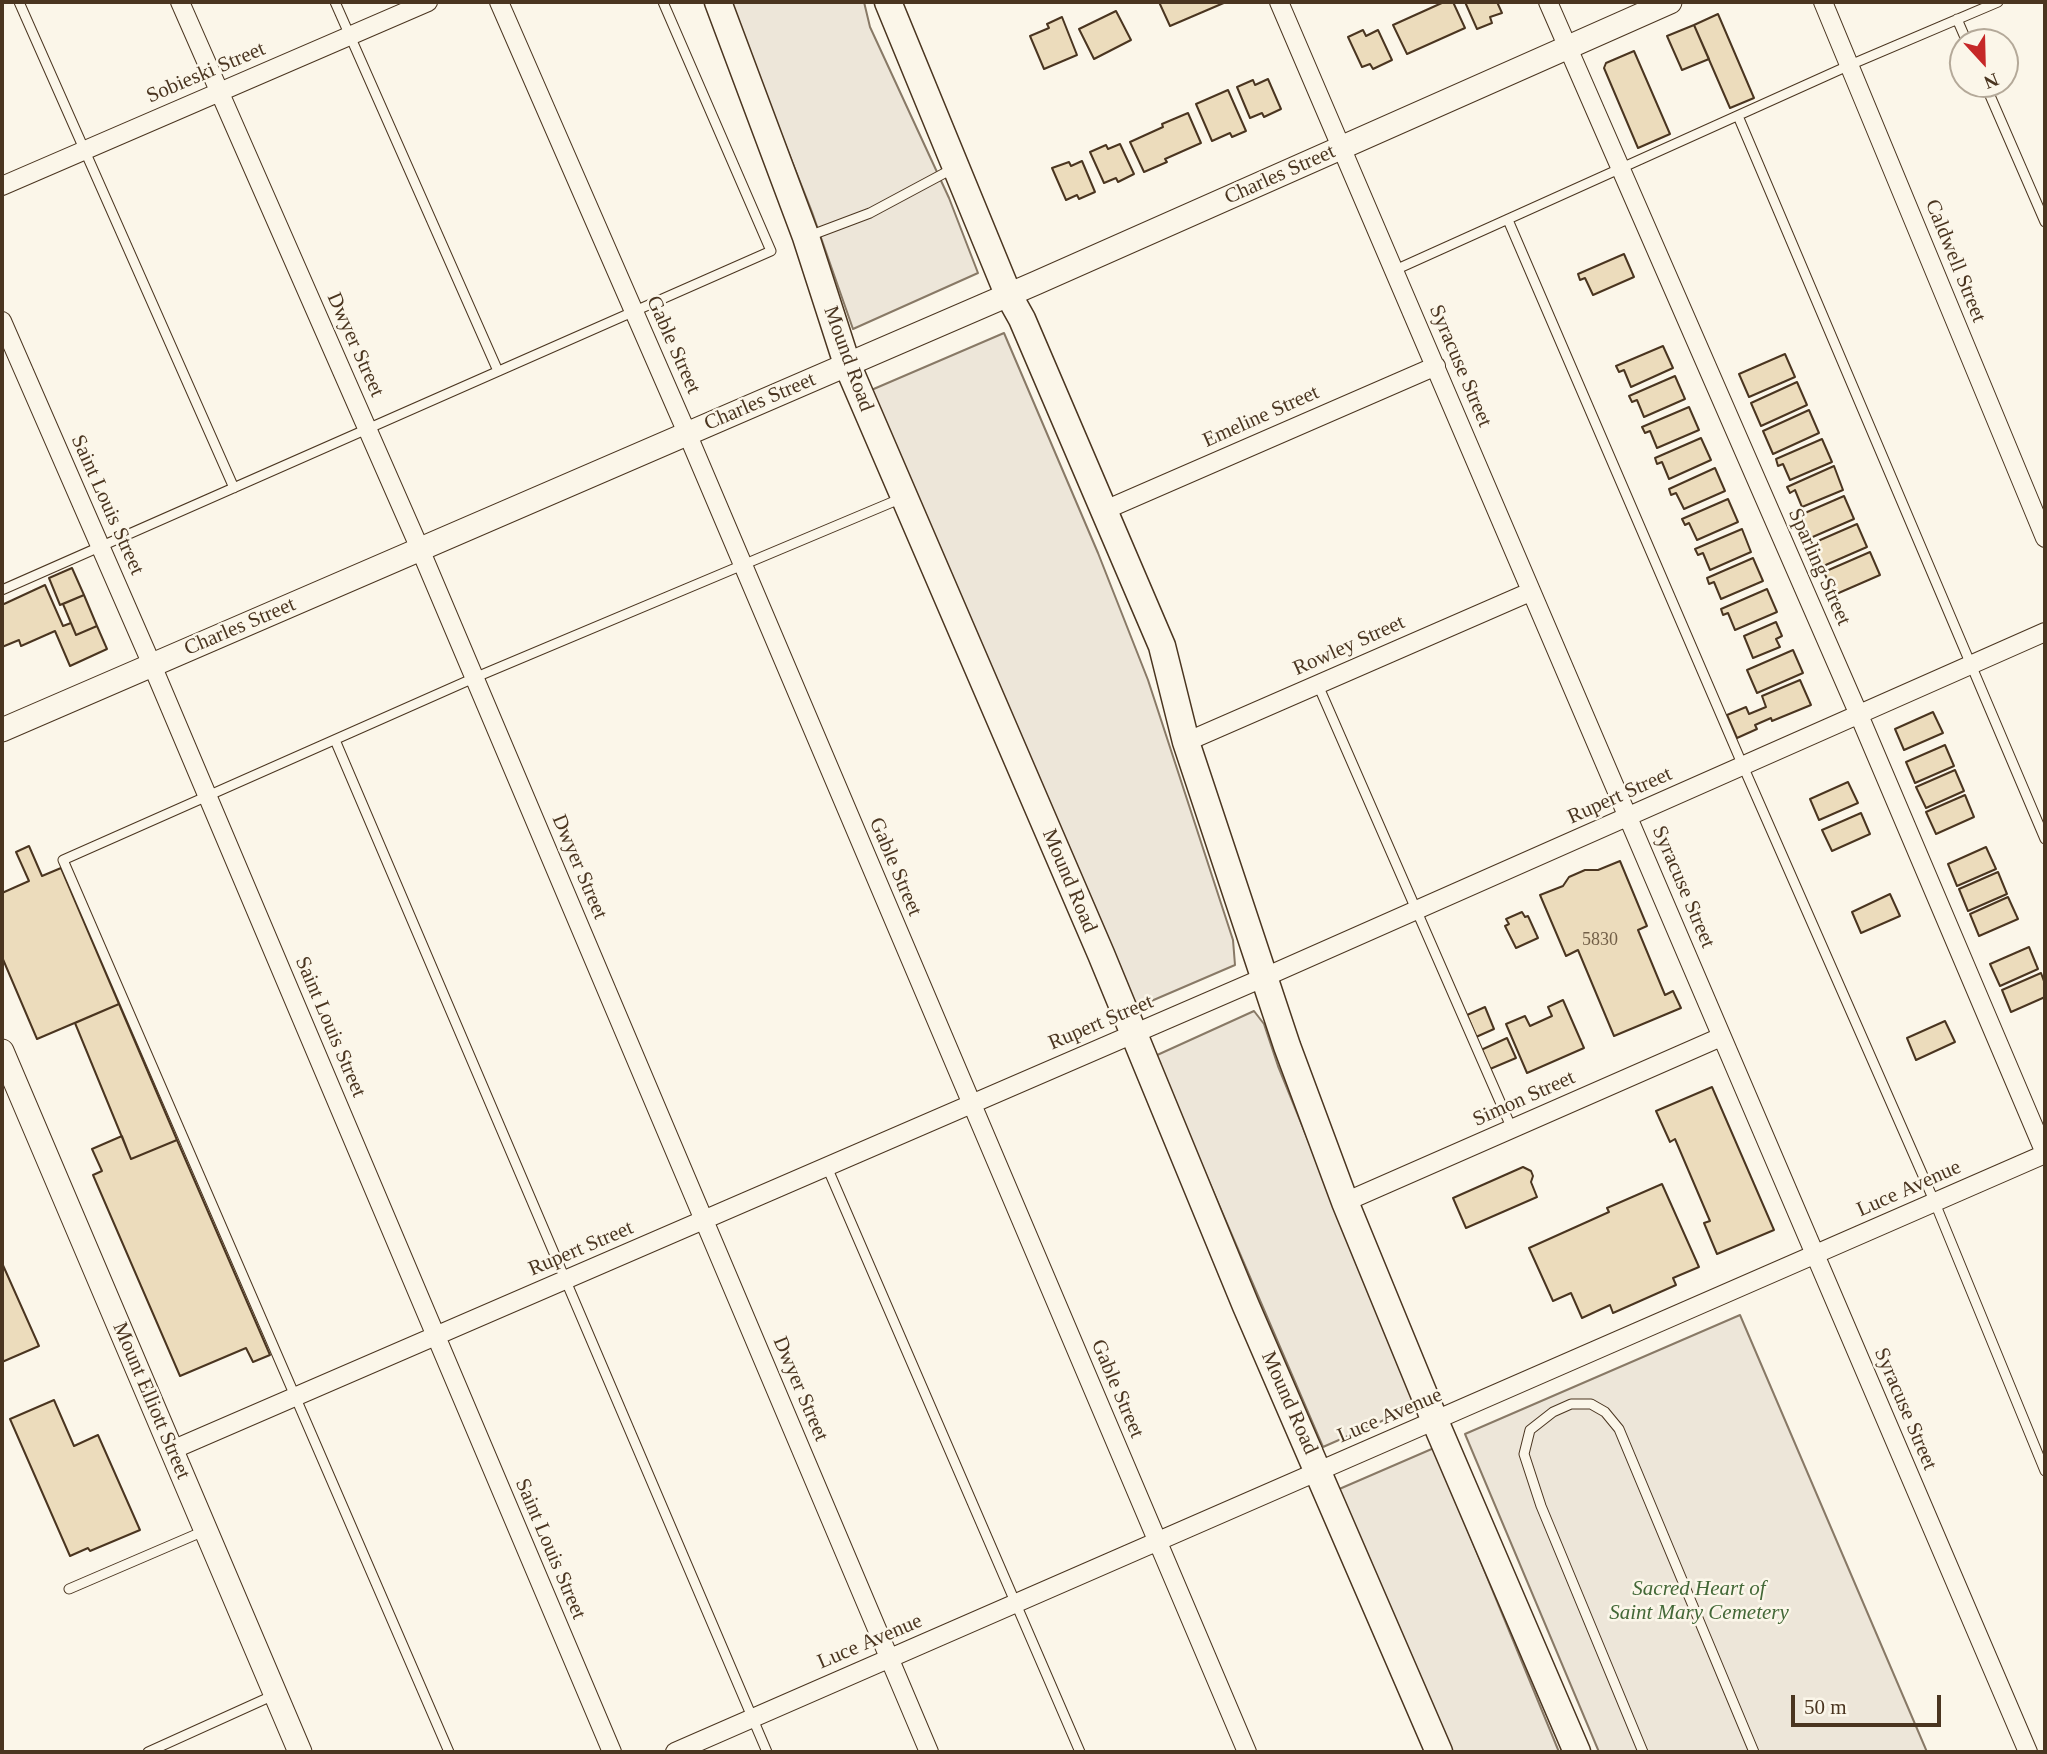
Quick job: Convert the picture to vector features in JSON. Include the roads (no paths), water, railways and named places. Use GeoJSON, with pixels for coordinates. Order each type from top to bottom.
{"type":"FeatureCollection","features":[{"type":"Feature","properties":{"kind":"main road","name":"Mound Road"},"geometry":{"type":"LineString","coordinates":[[718,2],[806,237],[847,364],[1134,1034],[1245,1306],[1439,1752]]}},
{"type":"Feature","properties":{"kind":"main road"},"geometry":{"type":"LineString","coordinates":[[888,2],[1008,294],[1022,319],[1162,646],[1186,742],[1287,1046],[1345,1202],[1435,1421],[1577,1752]]}},
{"type":"Feature","properties":{"kind":"street","name":"Dwyer Street"},"geometry":{"type":"LineString","coordinates":[[180,2],[420,549],[929,1752]]}},
{"type":"Feature","properties":{"kind":"street","name":"Sobieski Street"},"geometry":{"type":"LineString","coordinates":[[2,186],[428,2]]}},
{"type":"Feature","properties":{"kind":"street","name":"Gable Street"},"geometry":{"type":"LineString","coordinates":[[499,2],[687,433],[1247,1752]]}},
{"type":"Feature","properties":{"kind":"street","name":"Syracuse Street"},"geometry":{"type":"LineString","coordinates":[[1279,2],[2028,1752]]}},
{"type":"Feature","properties":{"kind":"street","name":"Sparling Street"},"geometry":{"type":"LineString","coordinates":[[1548,2],[1859,715],[2045,1153]]}},
{"type":"Feature","properties":{"kind":"street","name":"Charles Street"},"geometry":{"type":"LineString","coordinates":[[2,730],[1008,294],[1670,2]]}},
{"type":"Feature","properties":{"kind":"street","name":"Caldwell Street"},"geometry":{"type":"LineString","coordinates":[[1823,2],[2045,538]]}},
{"type":"Feature","properties":{"kind":"street","name":"Saint Louis Street"},"geometry":{"type":"LineString","coordinates":[[2,321],[152,665],[612,1752]]}},
{"type":"Feature","properties":{"kind":"street","name":"Emeline Street"},"geometry":{"type":"LineString","coordinates":[[1105,510],[1436,366]]}},
{"type":"Feature","properties":{"kind":"street","name":"Rowley Street"},"geometry":{"type":"LineString","coordinates":[[1186,742],[1530,592]]}},
{"type":"Feature","properties":{"kind":"street","name":"Rupert Street"},"geometry":{"type":"LineString","coordinates":[[172,1450],[1265,977],[2045,632]]}},
{"type":"Feature","properties":{"kind":"street","name":"Simon Street"},"geometry":{"type":"LineString","coordinates":[[1345,1202],[1721,1037]]}},
{"type":"Feature","properties":{"kind":"street","name":"Mount Elliott Street"},"geometry":{"type":"LineString","coordinates":[[2,1051],[300,1752]]}},
{"type":"Feature","properties":{"kind":"street","name":"Luce Avenue"},"geometry":{"type":"LineString","coordinates":[[675,1752],[1815,1256],[2045,1153]]}},
{"type":"Feature","properties":{"kind":"lane"},"geometry":{"type":"LineString","coordinates":[[19,2],[234,488]]}},
{"type":"Feature","properties":{"kind":"lane"},"geometry":{"type":"LineString","coordinates":[[335,2],[498,371]]}},
{"type":"Feature","properties":{"kind":"lane"},"geometry":{"type":"LineString","coordinates":[[2,590],[771,251],[663,2]]}},
{"type":"Feature","properties":{"kind":"lane"},"geometry":{"type":"LineString","coordinates":[[1395,270],[1850,65],[1998,2]]}},
{"type":"Feature","properties":{"kind":"lane"},"geometry":{"type":"LineString","coordinates":[[1957,19],[1961,28]]}},
{"type":"Feature","properties":{"kind":"lane"},"geometry":{"type":"LineString","coordinates":[[1991,98],[2045,222]]}},
{"type":"Feature","properties":{"kind":"lane"},"geometry":{"type":"LineString","coordinates":[[1738,116],[2045,839]]}},
{"type":"Feature","properties":{"kind":"lane"},"geometry":{"type":"LineString","coordinates":[[806,237],[870,213],[956,167]]}},
{"type":"Feature","properties":{"kind":"lane"},"geometry":{"type":"LineString","coordinates":[[1508,220],[1935,1203],[2045,1471]]}},
{"type":"Feature","properties":{"kind":"lane"},"geometry":{"type":"LineString","coordinates":[[449,1752],[64,860],[474,678],[904,498]]}},
{"type":"Feature","properties":{"kind":"lane"},"geometry":{"type":"LineString","coordinates":[[1318,685],[1512,1129]]}},
{"type":"Feature","properties":{"kind":"lane"},"geometry":{"type":"LineString","coordinates":[[335,740],[767,1752]]}},
{"type":"Feature","properties":{"kind":"lane"},"geometry":{"type":"LineString","coordinates":[[827,1167],[1080,1752]]}},
{"type":"Feature","properties":{"kind":"lane"},"geometry":{"type":"LineString","coordinates":[[1643,1752],[1541,1506],[1524,1454],[1530,1430],[1553,1412],[1571,1404],[1591,1404],[1605,1412],[1619,1429],[1754,1752]]}},
{"type":"Feature","properties":{"kind":"lane"},"geometry":{"type":"LineString","coordinates":[[69,1589],[206,1530]]}},
{"type":"Feature","properties":{"kind":"lane"},"geometry":{"type":"LineString","coordinates":[[148,1752],[275,1694]]}},
{"type":"Feature","properties":{"kind":"park label","name":"Sacred Heart of Saint Mary Cemetery"},"geometry":{"type":"Point","coordinates":[1699,1601]}}]}
